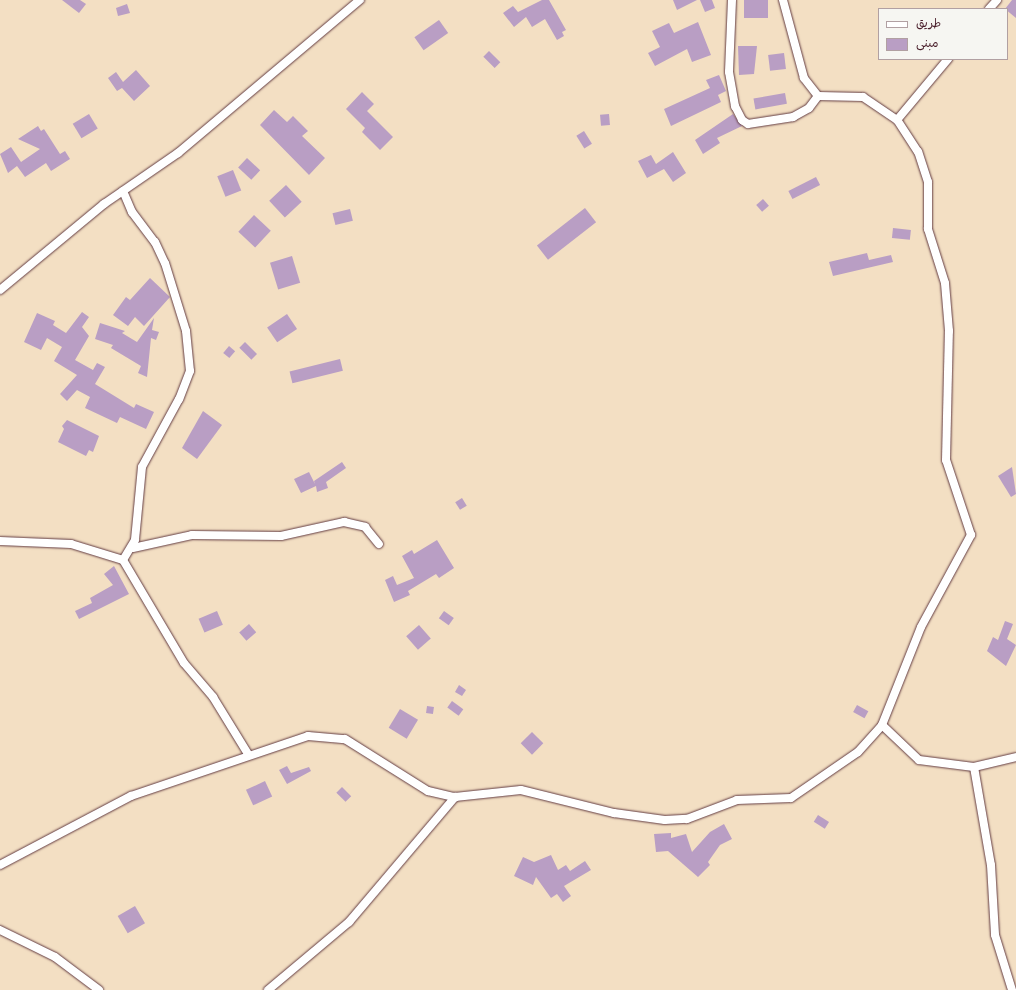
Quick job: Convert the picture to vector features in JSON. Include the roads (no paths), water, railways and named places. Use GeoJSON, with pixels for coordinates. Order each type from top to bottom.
{"type":"FeatureCollection","features":[{"type":"Feature","properties":{"kind":"street"},"geometry":{"type":"LineString","coordinates":[[0,290],[123,191],[178,153],[360,0]]}},
{"type":"Feature","properties":{"kind":"street"},"geometry":{"type":"LineString","coordinates":[[732,0],[728,72],[735,106],[742,120],[748,124],[793,117],[809,108],[818,96]]}},
{"type":"Feature","properties":{"kind":"street"},"geometry":{"type":"LineString","coordinates":[[783,0],[804,78],[818,96]]}},
{"type":"Feature","properties":{"kind":"street"},"geometry":{"type":"LineString","coordinates":[[990,8],[997,0]]}},
{"type":"Feature","properties":{"kind":"street"},"geometry":{"type":"LineString","coordinates":[[897,120],[947,60]]}},
{"type":"Feature","properties":{"kind":"street"},"geometry":{"type":"LineString","coordinates":[[0,865],[131,796],[248,754],[308,736],[345,739],[428,791],[455,797],[521,790],[614,813],[665,820],[687,819],[737,800],[791,798],[858,752],[882,725],[921,627],[971,535],[946,460],[949,331],[945,284],[928,229],[928,182],[918,152],[897,120],[863,97],[818,96]]}},
{"type":"Feature","properties":{"kind":"street"},"geometry":{"type":"LineString","coordinates":[[123,191],[165,263],[186,330],[190,370],[179,399],[142,467],[133,548],[123,560]]}},
{"type":"Feature","properties":{"kind":"street"},"geometry":{"type":"LineString","coordinates":[[133,548],[192,536],[281,536],[344,522],[365,527],[379,544]]}},
{"type":"Feature","properties":{"kind":"street"},"geometry":{"type":"LineString","coordinates":[[0,541],[71,544],[123,560],[181,658],[213,697],[248,754]]}},
{"type":"Feature","properties":{"kind":"street"},"geometry":{"type":"LineString","coordinates":[[882,725],[919,760],[974,767],[1016,757]]}},
{"type":"Feature","properties":{"kind":"street"},"geometry":{"type":"LineString","coordinates":[[974,767],[991,865],[995,935],[1012,990]]}},
{"type":"Feature","properties":{"kind":"street"},"geometry":{"type":"LineString","coordinates":[[268,990],[349,922],[455,797]]}},
{"type":"Feature","properties":{"kind":"street"},"geometry":{"type":"LineString","coordinates":[[0,930],[55,957],[99,990]]}}]}
